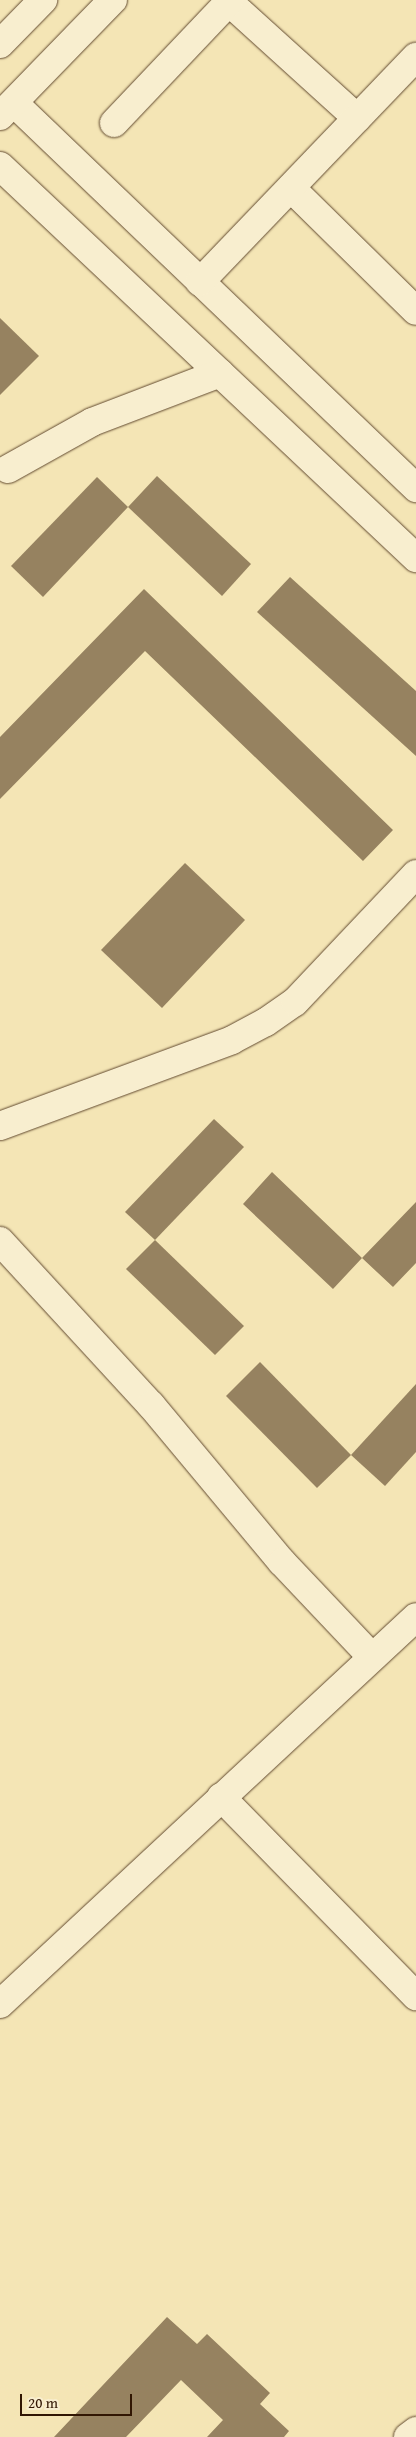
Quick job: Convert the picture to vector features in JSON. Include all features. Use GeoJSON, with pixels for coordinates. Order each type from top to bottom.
{"type":"FeatureCollection","features":[{"type":"Feature","properties":{"kind":"street"},"geometry":{"type":"LineString","coordinates":[[0,44],[43,0]]}},
{"type":"Feature","properties":{"kind":"street"},"geometry":{"type":"LineString","coordinates":[[113,0],[4,104],[200,282],[416,488]]}},
{"type":"Feature","properties":{"kind":"street"},"geometry":{"type":"LineString","coordinates":[[114,123],[230,1],[357,118]]}},
{"type":"Feature","properties":{"kind":"street"},"geometry":{"type":"LineString","coordinates":[[200,282],[416,56]]}},
{"type":"Feature","properties":{"kind":"street"},"geometry":{"type":"LineString","coordinates":[[0,166],[416,558]]}},
{"type":"Feature","properties":{"kind":"street"},"geometry":{"type":"LineString","coordinates":[[291,188],[416,311]]}},
{"type":"Feature","properties":{"kind":"street"},"geometry":{"type":"LineString","coordinates":[[8,469],[92,422],[220,373]]}},
{"type":"Feature","properties":{"kind":"street"},"geometry":{"type":"LineString","coordinates":[[0,1126],[232,1040],[266,1022],[295,1002],[416,874]]}},
{"type":"Feature","properties":{"kind":"street"},"geometry":{"type":"LineString","coordinates":[[0,1241],[151,1405],[282,1562],[371,1656]]}},
{"type":"Feature","properties":{"kind":"street"},"geometry":{"type":"LineString","coordinates":[[0,2004],[416,1616]]}},
{"type":"Feature","properties":{"kind":"street"},"geometry":{"type":"LineString","coordinates":[[221,1797],[416,1996]]}},
{"type":"Feature","properties":{"kind":"street"},"geometry":{"type":"LineString","coordinates":[[408,2437],[416,2431]]}},
{"type":"Feature","properties":{"kind":"building"},"geometry":{"type":"Polygon","coordinates":[[[0,318],[39,356],[0,395],[0,318]]]}},
{"type":"Feature","properties":{"kind":"building"},"geometry":{"type":"Polygon","coordinates":[[[157,476],[251,564],[222,596],[128,507],[157,476]]]}},
{"type":"Feature","properties":{"kind":"building"},"geometry":{"type":"Polygon","coordinates":[[[97,477],[128,507],[43,597],[11,566],[97,477]]]}},
{"type":"Feature","properties":{"kind":"building"},"geometry":{"type":"Polygon","coordinates":[[[290,577],[416,691],[416,756],[257,612],[290,577]]]}},
{"type":"Feature","properties":{"kind":"building"},"geometry":{"type":"Polygon","coordinates":[[[144,589],[393,830],[363,861],[145,651],[0,799],[0,737],[144,589]]]}},
{"type":"Feature","properties":{"kind":"building"},"geometry":{"type":"Polygon","coordinates":[[[185,863],[245,920],[162,1008],[101,950],[185,863]]]}},
{"type":"Feature","properties":{"kind":"building"},"geometry":{"type":"Polygon","coordinates":[[[214,1119],[244,1147],[155,1240],[125,1212],[214,1119]]]}},
{"type":"Feature","properties":{"kind":"building"},"geometry":{"type":"Polygon","coordinates":[[[272,1172],[362,1258],[333,1289],[243,1204],[272,1172]]]}},
{"type":"Feature","properties":{"kind":"building"},"geometry":{"type":"Polygon","coordinates":[[[416,1202],[416,1263],[393,1287],[362,1258],[416,1202]]]}},
{"type":"Feature","properties":{"kind":"building"},"geometry":{"type":"Polygon","coordinates":[[[155,1240],[244,1326],[215,1355],[126,1269],[155,1240]]]}},
{"type":"Feature","properties":{"kind":"building"},"geometry":{"type":"Polygon","coordinates":[[[260,1362],[351,1455],[317,1488],[226,1396],[260,1362]]]}},
{"type":"Feature","properties":{"kind":"building"},"geometry":{"type":"Polygon","coordinates":[[[416,1384],[416,1452],[385,1486],[351,1455],[416,1384]]]}},
{"type":"Feature","properties":{"kind":"building"},"geometry":{"type":"Polygon","coordinates":[[[167,2317],[197,2344],[207,2334],[270,2393],[260,2404],[289,2431],[284,2437],[207,2437],[223,2420],[181,2380],[126,2437],[54,2437],[167,2317]]]}}]}
